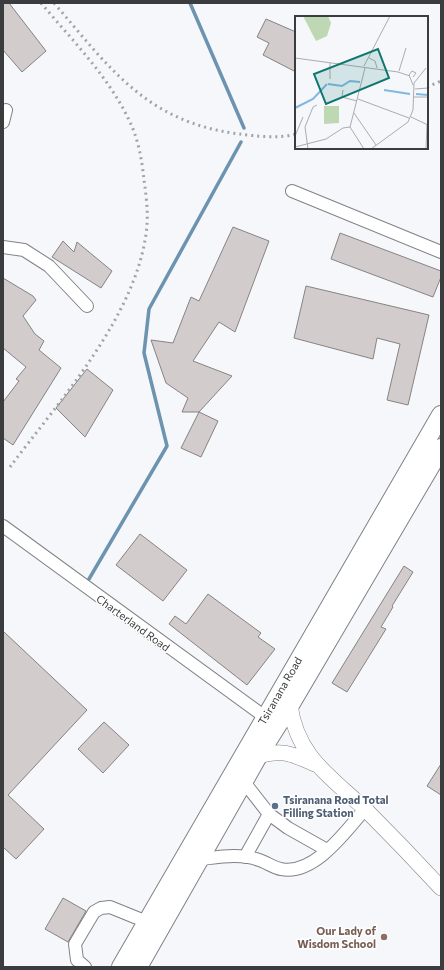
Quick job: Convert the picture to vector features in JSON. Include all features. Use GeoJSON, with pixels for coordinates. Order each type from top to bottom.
{"type":"FeatureCollection","features":[{"type":"Feature","properties":{"kind":"highway","name":"Tsiranana Road"},"geometry":{"type":"LineString","coordinates":[[121,967],[441,415]]}},
{"type":"Feature","properties":{"kind":"highway","name":"Tsiranana Road"},"geometry":{"type":"LineString","coordinates":[[138,967],[201,859],[258,756],[290,706],[441,448]]}},
{"type":"Feature","properties":{"kind":"main road"},"geometry":{"type":"LineString","coordinates":[[290,706],[293,724],[299,739],[315,764],[365,809],[441,888]]}},
{"type":"Feature","properties":{"kind":"main road"},"geometry":{"type":"LineString","coordinates":[[258,756],[275,751],[288,753],[315,764]]}},
{"type":"Feature","properties":{"kind":"street"},"geometry":{"type":"LineString","coordinates":[[292,191],[441,252]]}},
{"type":"Feature","properties":{"kind":"street"},"geometry":{"type":"LineString","coordinates":[[3,248],[24,250],[49,266],[87,306]]}},
{"type":"Feature","properties":{"kind":"street","name":"Charterland Road"},"geometry":{"type":"LineString","coordinates":[[3,526],[265,717]]}},
{"type":"Feature","properties":{"kind":"street"},"geometry":{"type":"LineString","coordinates":[[244,782],[270,814],[288,828],[327,850]]}},
{"type":"Feature","properties":{"kind":"street"},"geometry":{"type":"LineString","coordinates":[[201,859],[245,857],[258,859],[281,869],[299,869],[316,860],[327,850],[365,809]]}},
{"type":"Feature","properties":{"kind":"street"},"geometry":{"type":"LineString","coordinates":[[245,857],[270,814]]}},
{"type":"Feature","properties":{"kind":"street"},"geometry":{"type":"LineString","coordinates":[[85,967],[77,960],[75,944],[94,912],[101,908],[110,907],[147,922]]}},
{"type":"Feature","properties":{"kind":"building"},"geometry":{"type":"Polygon","coordinates":[[[3,3],[9,3],[46,51],[22,72],[3,50],[3,3]]]}},
{"type":"Feature","properties":{"kind":"building"},"geometry":{"type":"Polygon","coordinates":[[[266,19],[295,32],[295,71],[263,55],[269,43],[257,37],[266,19]]]}},
{"type":"Feature","properties":{"kind":"building"},"geometry":{"type":"Polygon","coordinates":[[[233,227],[269,241],[235,332],[219,322],[193,361],[232,376],[199,412],[182,412],[188,398],[166,383],[151,340],[173,343],[191,297],[199,301],[233,227]]]}},
{"type":"Feature","properties":{"kind":"building"},"geometry":{"type":"Polygon","coordinates":[[[340,233],[441,271],[441,277],[433,297],[331,259],[340,233]]]}},
{"type":"Feature","properties":{"kind":"building"},"geometry":{"type":"Polygon","coordinates":[[[63,241],[74,252],[77,242],[112,271],[101,288],[52,257],[63,241]]]}},
{"type":"Feature","properties":{"kind":"building"},"geometry":{"type":"Polygon","coordinates":[[[3,278],[33,296],[36,300],[23,316],[35,334],[44,341],[39,350],[61,368],[13,445],[3,438],[3,402],[19,381],[16,379],[26,367],[3,348],[3,278]]]}},
{"type":"Feature","properties":{"kind":"building"},"geometry":{"type":"Polygon","coordinates":[[[306,286],[429,315],[408,405],[387,400],[400,344],[377,338],[373,359],[294,338],[306,286]]]}},
{"type":"Feature","properties":{"kind":"building"},"geometry":{"type":"Polygon","coordinates":[[[87,369],[113,390],[85,437],[56,408],[87,369]]]}},
{"type":"Feature","properties":{"kind":"building"},"geometry":{"type":"Polygon","coordinates":[[[199,412],[218,421],[201,457],[181,448],[199,412]]]}},
{"type":"Feature","properties":{"kind":"building"},"geometry":{"type":"Polygon","coordinates":[[[140,534],[187,570],[163,601],[116,565],[140,534]]]}},
{"type":"Feature","properties":{"kind":"building"},"geometry":{"type":"Polygon","coordinates":[[[404,566],[413,572],[381,627],[386,629],[347,692],[332,683],[404,566]]]}},
{"type":"Feature","properties":{"kind":"building"},"geometry":{"type":"Polygon","coordinates":[[[208,594],[261,633],[258,637],[275,649],[247,685],[169,624],[175,616],[186,624],[208,594]]]}},
{"type":"Feature","properties":{"kind":"building"},"geometry":{"type":"Polygon","coordinates":[[[3,631],[87,710],[8,795],[44,829],[16,859],[3,847],[3,631]]]}},
{"type":"Feature","properties":{"kind":"building"},"geometry":{"type":"Polygon","coordinates":[[[104,722],[129,745],[103,773],[78,749],[104,722]]]}},
{"type":"Feature","properties":{"kind":"building"},"geometry":{"type":"Polygon","coordinates":[[[441,764],[441,795],[427,786],[441,764]]]}},
{"type":"Feature","properties":{"kind":"building"},"geometry":{"type":"Polygon","coordinates":[[[63,898],[86,911],[68,942],[45,929],[63,898]]]}},
{"type":"Feature","properties":{"kind":"waterway"},"geometry":{"type":"LineString","coordinates":[[190,3],[244,128]]}},
{"type":"Feature","properties":{"kind":"waterway"},"geometry":{"type":"LineString","coordinates":[[89,579],[167,446],[144,353],[149,309],[241,142]]}},
{"type":"Feature","properties":{"kind":"railway"},"geometry":{"type":"LineString","coordinates":[[10,467],[95,354],[114,322],[130,290],[141,258],[147,225],[147,202],[141,157],[137,141],[128,118],[120,102],[99,72],[41,3]]}},
{"type":"Feature","properties":{"kind":"railway"},"geometry":{"type":"LineString","coordinates":[[54,3],[113,70],[154,104],[179,118],[207,128],[239,134],[275,137],[295,134]]}},
{"type":"Feature","properties":{"kind":"railway"},"geometry":{"type":"LineString","coordinates":[[428,87],[441,81]]}},
{"type":"Feature","properties":{"kind":"place","name":"Tsiranana Road Total Filling Station"},"geometry":{"type":"Point","coordinates":[275,806]}},
{"type":"Feature","properties":{"kind":"place","name":"Our Lady of Wisdom School"},"geometry":{"type":"Point","coordinates":[384,937]}}]}
